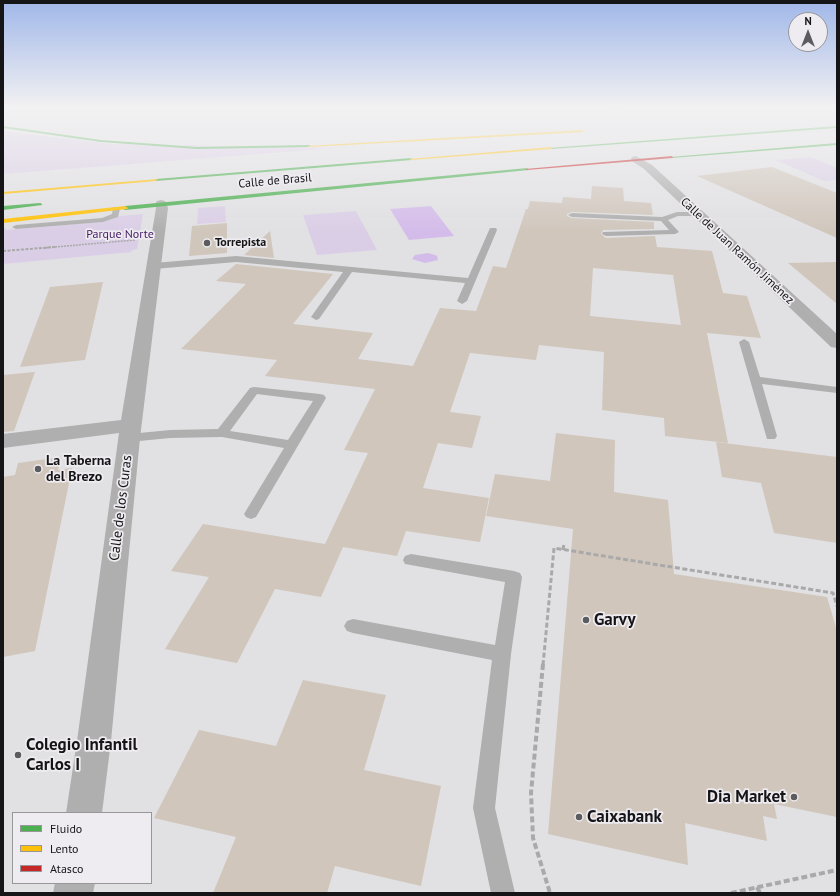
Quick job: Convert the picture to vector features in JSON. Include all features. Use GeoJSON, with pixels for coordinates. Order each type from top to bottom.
{"type":"FeatureCollection","features":[{"type":"Feature","properties":{"kind":"main road"},"geometry":{"type":"LineString","coordinates":[[328,154],[390,149]]}},
{"type":"Feature","properties":{"kind":"main road"},"geometry":{"type":"LineString","coordinates":[[3,193],[295,168],[546,149]]}},
{"type":"Feature","properties":{"kind":"main road"},"geometry":{"type":"LineString","coordinates":[[3,202],[559,149]]}},
{"type":"Feature","properties":{"kind":"main road","name":"Calle de Brasil"},"geometry":{"type":"LineString","coordinates":[[3,221],[161,204],[636,160],[777,149]]}},
{"type":"Feature","properties":{"kind":"main road"},"geometry":{"type":"LineString","coordinates":[[182,187],[290,175]]}},
{"type":"Feature","properties":{"kind":"main road"},"geometry":{"type":"LineString","coordinates":[[3,208],[50,203]]}},
{"type":"Feature","properties":{"kind":"street","name":"Calle de Juan Ramón Jiménez"},"geometry":{"type":"LineString","coordinates":[[636,160],[648,167],[837,343]]}},
{"type":"Feature","properties":{"kind":"street","name":"Calle de los Curas"},"geometry":{"type":"LineString","coordinates":[[84,812],[94,741],[130,431],[162,208],[161,204]]}},
{"type":"Feature","properties":{"kind":"street"},"geometry":{"type":"LineString","coordinates":[[3,441],[130,431]]}},
{"type":"Feature","properties":{"kind":"lane"},"geometry":{"type":"LineString","coordinates":[[16,227],[103,220],[115,215],[116,209]]}},
{"type":"Feature","properties":{"kind":"lane"},"geometry":{"type":"LineString","coordinates":[[572,215],[663,219],[677,214],[697,214]]}},
{"type":"Feature","properties":{"kind":"lane"},"geometry":{"type":"LineString","coordinates":[[606,234],[674,232],[663,219]]}},
{"type":"Feature","properties":{"kind":"lane"},"geometry":{"type":"LineString","coordinates":[[462,301],[493,230]]}},
{"type":"Feature","properties":{"kind":"lane"},"geometry":{"type":"LineString","coordinates":[[154,266],[236,259],[471,281]]}},
{"type":"Feature","properties":{"kind":"lane"},"geometry":{"type":"LineString","coordinates":[[316,317],[349,270]]}},
{"type":"Feature","properties":{"kind":"lane"},"geometry":{"type":"LineString","coordinates":[[744,342],[770,436]]}},
{"type":"Feature","properties":{"kind":"lane"},"geometry":{"type":"LineString","coordinates":[[755,380],[837,390]]}},
{"type":"Feature","properties":{"kind":"lane"},"geometry":{"type":"LineString","coordinates":[[222,433],[254,390],[320,398],[251,514]]}},
{"type":"Feature","properties":{"kind":"lane"},"geometry":{"type":"LineString","coordinates":[[130,431],[170,434],[222,433],[292,445]]}},
{"type":"Feature","properties":{"kind":"lane"},"geometry":{"type":"LineString","coordinates":[[412,560],[514,577],[502,654],[484,808],[503,893]]}},
{"type":"Feature","properties":{"kind":"lane"},"geometry":{"type":"LineString","coordinates":[[353,626],[502,654]]}},
{"type":"Feature","properties":{"kind":"path"},"geometry":{"type":"LineString","coordinates":[[3,251],[138,240]]}},
{"type":"Feature","properties":{"kind":"path"},"geometry":{"type":"LineString","coordinates":[[563,550],[564,544]]}},
{"type":"Feature","properties":{"kind":"path"},"geometry":{"type":"LineString","coordinates":[[550,893],[534,838],[531,793],[554,548],[833,593],[837,606]]}},
{"type":"Feature","properties":{"kind":"path"},"geometry":{"type":"LineString","coordinates":[[731,893],[837,870]]}},
{"type":"Feature","properties":{"kind":"path"},"geometry":{"type":"LineString","coordinates":[[757,887],[760,893]]}},
{"type":"Feature","properties":{"kind":"green space"},"geometry":{"type":"Polygon","coordinates":[[[3,149],[326,149],[3,174],[3,149]]]}},
{"type":"Feature","properties":{"kind":"green space"},"geometry":{"type":"Polygon","coordinates":[[[811,157],[837,168],[837,180],[824,181],[776,160],[811,157]]]}},
{"type":"Feature","properties":{"kind":"green space"},"geometry":{"type":"Polygon","coordinates":[[[225,206],[226,222],[197,224],[198,208],[225,206]]]}},
{"type":"Feature","properties":{"kind":"green space"},"geometry":{"type":"Polygon","coordinates":[[[356,211],[377,250],[317,255],[303,215],[356,211]]]}},
{"type":"Feature","properties":{"kind":"green space","name":"Parque Norte"},"geometry":{"type":"Polygon","coordinates":[[[143,214],[137,249],[132,250],[131,252],[3,264],[3,228],[6,228],[5,230],[102,222],[120,216],[143,214]]]}},
{"type":"Feature","properties":{"kind":"shaded area"},"geometry":{"type":"Polygon","coordinates":[[[431,206],[454,236],[409,240],[390,209],[431,206]]]}},
{"type":"Feature","properties":{"kind":"shaded area"},"geometry":{"type":"Polygon","coordinates":[[[428,253],[437,256],[438,260],[425,263],[412,259],[415,255],[428,253]]]}},
{"type":"Feature","properties":{"kind":"building"},"geometry":{"type":"Polygon","coordinates":[[[772,167],[837,193],[837,238],[697,176],[772,167]]]}},
{"type":"Feature","properties":{"kind":"building"},"geometry":{"type":"Polygon","coordinates":[[[592,186],[623,188],[624,201],[651,203],[653,215],[572,212],[567,214],[567,216],[572,218],[654,222],[654,229],[603,230],[601,234],[606,238],[655,236],[657,247],[712,251],[723,293],[747,296],[761,338],[707,333],[728,443],[665,436],[664,418],[602,410],[604,352],[539,345],[536,360],[470,353],[450,412],[481,416],[472,448],[438,443],[423,488],[489,498],[480,542],[406,531],[397,556],[343,547],[321,597],[275,589],[237,663],[165,649],[209,577],[171,571],[203,524],[325,544],[368,453],[344,450],[375,389],[265,376],[277,360],[181,349],[246,284],[216,281],[236,264],[333,274],[293,324],[373,333],[358,359],[413,366],[440,308],[476,311],[493,266],[506,268],[530,201],[562,203],[563,197],[591,199],[592,186]],[[593,268],[590,316],[681,325],[673,275],[593,268]]]}},
{"type":"Feature","properties":{"kind":"building"},"geometry":{"type":"Polygon","coordinates":[[[227,223],[227,253],[189,256],[192,226],[227,223]]]}},
{"type":"Feature","properties":{"kind":"building"},"geometry":{"type":"Polygon","coordinates":[[[270,231],[274,258],[244,255],[270,231]]]}},
{"type":"Feature","properties":{"kind":"building"},"geometry":{"type":"Polygon","coordinates":[[[837,262],[837,304],[788,263],[837,262]]]}},
{"type":"Feature","properties":{"kind":"building"},"geometry":{"type":"Polygon","coordinates":[[[103,282],[85,360],[20,367],[50,287],[103,282]]]}},
{"type":"Feature","properties":{"kind":"building"},"geometry":{"type":"Polygon","coordinates":[[[35,372],[14,431],[3,432],[3,375],[35,372]]]}},
{"type":"Feature","properties":{"kind":"building"},"geometry":{"type":"Polygon","coordinates":[[[556,433],[615,440],[614,492],[668,500],[674,574],[827,597],[837,631],[837,817],[774,804],[777,819],[763,816],[767,841],[685,823],[688,865],[548,834],[573,529],[486,516],[495,474],[550,481],[556,433]]]}},
{"type":"Feature","properties":{"kind":"building"},"geometry":{"type":"Polygon","coordinates":[[[716,442],[837,457],[837,543],[774,533],[761,483],[722,477],[716,442]]]}},
{"type":"Feature","properties":{"kind":"building"},"geometry":{"type":"Polygon","coordinates":[[[61,457],[58,470],[72,468],[35,651],[3,657],[3,477],[15,475],[18,463],[61,457]]]}},
{"type":"Feature","properties":{"kind":"building"},"geometry":{"type":"Polygon","coordinates":[[[303,680],[386,695],[364,770],[441,786],[421,886],[335,866],[327,893],[213,893],[236,837],[154,818],[199,730],[276,746],[303,680]]]}},
{"type":"Feature","properties":{"kind":"traffic: fast"},"geometry":{"type":"LineString","coordinates":[[672,157],[776,149]]}},
{"type":"Feature","properties":{"kind":"traffic: fast"},"geometry":{"type":"LineString","coordinates":[[156,180],[411,159]]}},
{"type":"Feature","properties":{"kind":"traffic: fast"},"geometry":{"type":"LineString","coordinates":[[125,208],[527,169]]}},
{"type":"Feature","properties":{"kind":"traffic: fast"},"geometry":{"type":"LineString","coordinates":[[3,208],[40,204]]}},
{"type":"Feature","properties":{"kind":"traffic: slow"},"geometry":{"type":"LineString","coordinates":[[411,159],[541,149]]}},
{"type":"Feature","properties":{"kind":"traffic: slow"},"geometry":{"type":"LineString","coordinates":[[3,193],[156,180]]}},
{"type":"Feature","properties":{"kind":"traffic: slow"},"geometry":{"type":"LineString","coordinates":[[3,221],[125,208]]}},
{"type":"Feature","properties":{"kind":"traffic: jam"},"geometry":{"type":"LineString","coordinates":[[527,169],[672,157]]}},
{"type":"Feature","properties":{"kind":"place","name":"Torrepista"},"geometry":{"type":"Point","coordinates":[207,243]}},
{"type":"Feature","properties":{"kind":"place","name":"La Taberna del Brezo"},"geometry":{"type":"Point","coordinates":[38,469]}},
{"type":"Feature","properties":{"kind":"place","name":"Garvy"},"geometry":{"type":"Point","coordinates":[586,620]}},
{"type":"Feature","properties":{"kind":"place","name":"Colegio Infantil Carlos I"},"geometry":{"type":"Point","coordinates":[18,755]}},
{"type":"Feature","properties":{"kind":"place","name":"Dia Market"},"geometry":{"type":"Point","coordinates":[794,797]}},
{"type":"Feature","properties":{"kind":"place","name":"Caixabank"},"geometry":{"type":"Point","coordinates":[579,817]}}]}
